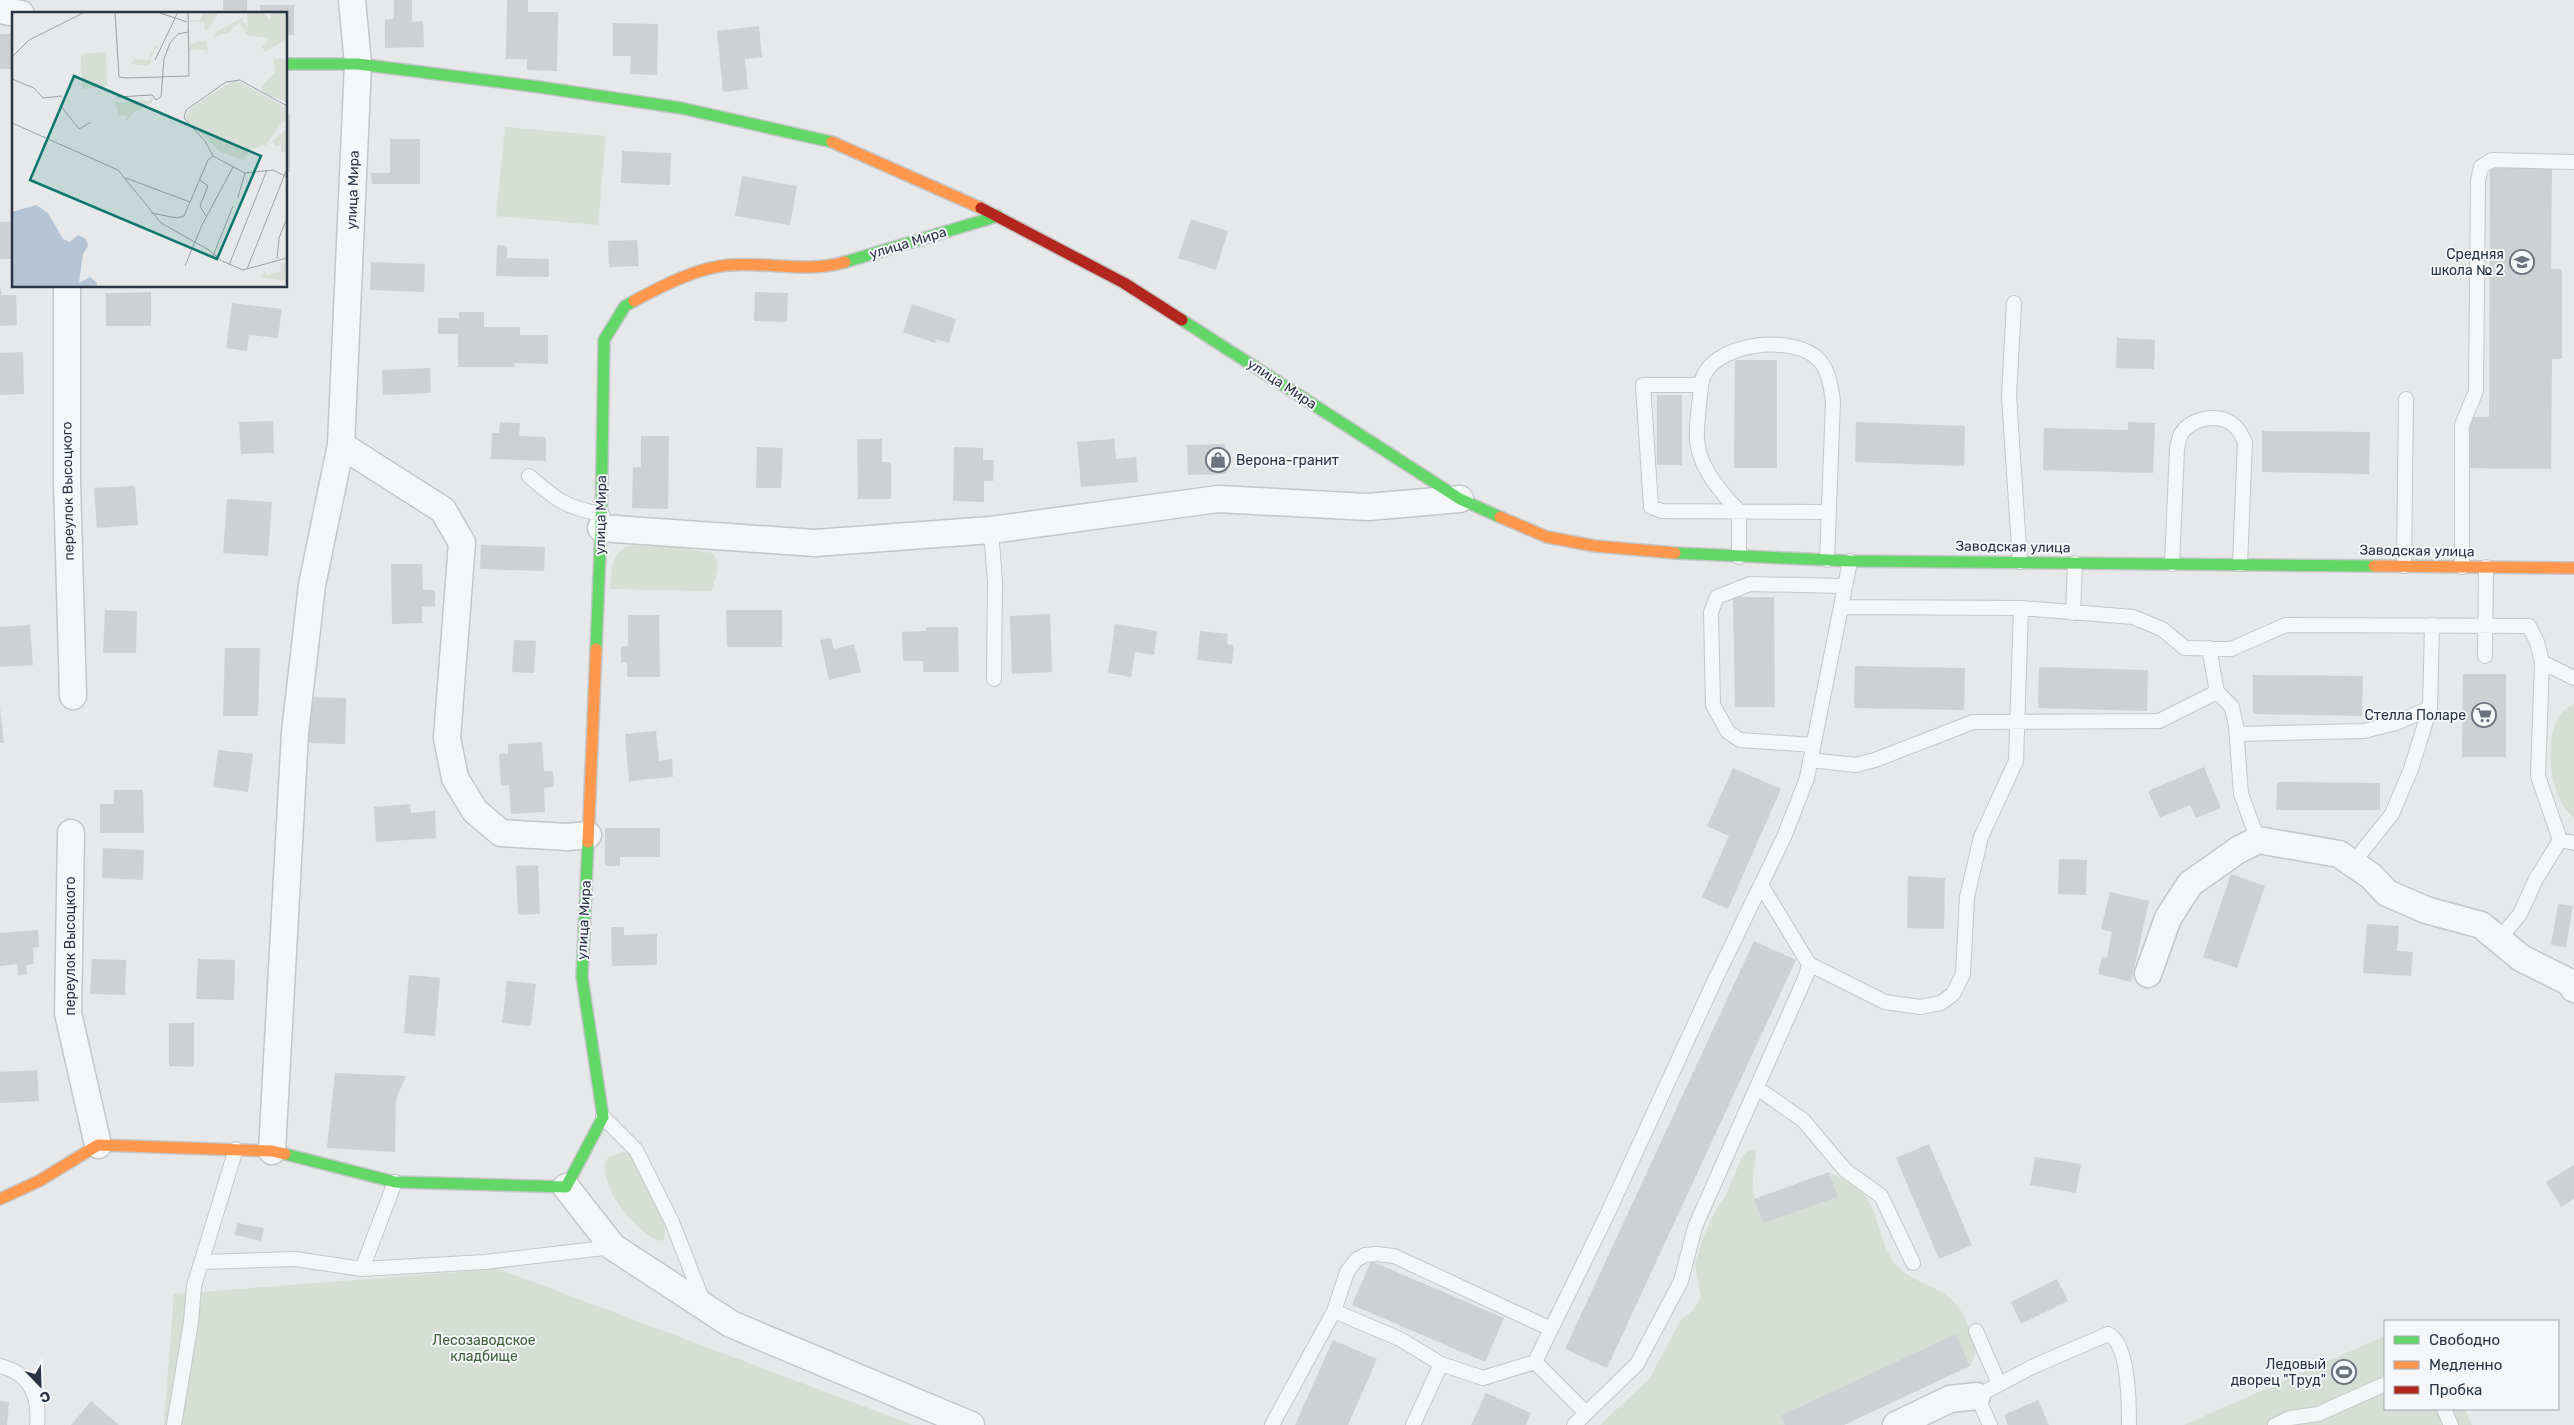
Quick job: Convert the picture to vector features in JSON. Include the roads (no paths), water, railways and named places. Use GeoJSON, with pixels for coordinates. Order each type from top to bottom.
{"type":"FeatureCollection","features":[{"type":"Feature","properties":{"kind":"street","name":"улица Мира"},"geometry":{"type":"LineString","coordinates":[[272,1151],[295,733],[312,585],[341,445],[358,64],[352,0]]}},
{"type":"Feature","properties":{"kind":"street","name":"улица Мира"},"geometry":{"type":"LineString","coordinates":[[288,64],[358,64],[539,87],[682,108],[836,143],[998,216],[1124,283],[1460,499]]}},
{"type":"Feature","properties":{"kind":"street","name":"улица Мира"},"geometry":{"type":"LineString","coordinates":[[603,1117],[582,978],[601,521],[604,340],[625,306],[674,280],[729,265],[829,267],[998,216]]}},
{"type":"Feature","properties":{"kind":"street","name":"переулок Высоцкого"},"geometry":{"type":"LineString","coordinates":[[67,288],[67,482],[73,696]]}},
{"type":"Feature","properties":{"kind":"street"},"geometry":{"type":"LineString","coordinates":[[341,445],[443,510],[462,543],[447,738],[455,778],[475,812],[501,833],[567,837],[588,835]]}},
{"type":"Feature","properties":{"kind":"street"},"geometry":{"type":"LineString","coordinates":[[601,521],[815,543],[991,530],[1218,499],[1368,508],[1460,499]]}},
{"type":"Feature","properties":{"kind":"street","name":"Заводская улица"},"geometry":{"type":"LineString","coordinates":[[1460,499],[1547,537],[1595,546],[1739,557],[1828,560],[2574,568]]}},
{"type":"Feature","properties":{"kind":"street","name":"переулок Высоцкого"},"geometry":{"type":"LineString","coordinates":[[71,832],[68,1014],[98,1146]]}},
{"type":"Feature","properties":{"kind":"street"},"geometry":{"type":"LineString","coordinates":[[2148,974],[2168,918],[2190,884],[2238,850],[2258,840],[2339,854],[2371,876],[2387,893],[2426,910],[2481,924],[2521,958],[2571,983],[2574,989]]}},
{"type":"Feature","properties":{"kind":"street"},"geometry":{"type":"LineString","coordinates":[[566,1187],[603,1117]]}},
{"type":"Feature","properties":{"kind":"street"},"geometry":{"type":"LineString","coordinates":[[7,1193],[40,1182],[98,1146],[272,1151],[395,1182],[566,1187]]}},
{"type":"Feature","properties":{"kind":"street"},"geometry":{"type":"LineString","coordinates":[[566,1187],[613,1247],[731,1324],[971,1425]]}},
{"type":"Feature","properties":{"kind":"street"},"geometry":{"type":"LineString","coordinates":[[1896,1425],[1950,1399],[1988,1390]]}},
{"type":"Feature","properties":{"kind":"lane"},"geometry":{"type":"LineString","coordinates":[[2462,566],[2462,425],[2476,391],[2478,180],[2481,167],[2492,160],[2574,162]]}},
{"type":"Feature","properties":{"kind":"lane"},"geometry":{"type":"LineString","coordinates":[[2014,303],[2009,396],[2020,562]]}},
{"type":"Feature","properties":{"kind":"lane"},"geometry":{"type":"LineString","coordinates":[[1739,557],[1739,511],[1721,493],[1707,469],[1697,440],[1701,385],[1702,379],[1712,362],[1737,348],[1759,345],[1802,348],[1820,360],[1829,378],[1833,401],[1828,560]]}},
{"type":"Feature","properties":{"kind":"lane"},"geometry":{"type":"LineString","coordinates":[[1701,385],[1643,385],[1651,507],[1662,511],[1829,512]]}},
{"type":"Feature","properties":{"kind":"lane"},"geometry":{"type":"LineString","coordinates":[[2404,566],[2406,399]]}},
{"type":"Feature","properties":{"kind":"lane"},"geometry":{"type":"LineString","coordinates":[[2172,564],[2177,449],[2181,434],[2190,424],[2202,419],[2214,419],[2229,422],[2239,430],[2245,442],[2240,564]]}},
{"type":"Feature","properties":{"kind":"lane"},"geometry":{"type":"LineString","coordinates":[[528,476],[562,503],[601,521]]}},
{"type":"Feature","properties":{"kind":"lane"},"geometry":{"type":"LineString","coordinates":[[991,530],[995,582],[994,679]]}},
{"type":"Feature","properties":{"kind":"lane"},"geometry":{"type":"LineString","coordinates":[[1334,1310],[1400,1339],[1442,1364],[1483,1378],[1534,1362],[1606,1217],[1784,837],[1807,778],[1850,560]]}},
{"type":"Feature","properties":{"kind":"lane"},"geometry":{"type":"LineString","coordinates":[[2073,612],[2075,563]]}},
{"type":"Feature","properties":{"kind":"lane"},"geometry":{"type":"LineString","coordinates":[[2485,656],[2486,567]]}},
{"type":"Feature","properties":{"kind":"lane"},"geometry":{"type":"LineString","coordinates":[[1813,745],[1740,740],[1728,732],[1714,705],[1711,612],[1716,597],[1750,584],[1845,586]]}},
{"type":"Feature","properties":{"kind":"lane"},"geometry":{"type":"LineString","coordinates":[[1841,607],[2020,608],[2133,617],[2162,629],[2185,648],[2231,649],[2286,625],[2432,624],[2529,626],[2537,642],[2542,662],[2538,776],[2560,840]]}},
{"type":"Feature","properties":{"kind":"lane"},"geometry":{"type":"LineString","coordinates":[[1761,885],[1810,964],[1885,1002],[1920,1006],[1941,1003],[1954,994],[1963,974],[1967,897],[1982,837],[2016,761],[2020,608]]}},
{"type":"Feature","properties":{"kind":"lane"},"geometry":{"type":"LineString","coordinates":[[2352,864],[2392,814],[2411,769],[2430,708],[2432,624]]}},
{"type":"Feature","properties":{"kind":"lane"},"geometry":{"type":"LineString","coordinates":[[2209,648],[2217,692],[2232,707],[2237,734],[2241,794],[2258,840]]}},
{"type":"Feature","properties":{"kind":"lane"},"geometry":{"type":"LineString","coordinates":[[2542,662],[2574,678]]}},
{"type":"Feature","properties":{"kind":"lane"},"geometry":{"type":"LineString","coordinates":[[1810,760],[1856,765],[1876,760],[1973,722],[2158,721],[2217,692]]}},
{"type":"Feature","properties":{"kind":"lane"},"geometry":{"type":"LineString","coordinates":[[2237,734],[2364,731],[2396,723],[2430,708]]}},
{"type":"Feature","properties":{"kind":"lane"},"geometry":{"type":"LineString","coordinates":[[2560,840],[2574,843]]}},
{"type":"Feature","properties":{"kind":"lane"},"geometry":{"type":"LineString","coordinates":[[2499,939],[2520,914],[2536,879],[2560,840]]}},
{"type":"Feature","properties":{"kind":"lane"},"geometry":{"type":"LineString","coordinates":[[1574,1425],[1637,1364],[1681,1281],[1695,1227],[1810,964]]}},
{"type":"Feature","properties":{"kind":"lane"},"geometry":{"type":"LineString","coordinates":[[1757,1088],[1803,1120],[1845,1170],[1881,1196],[1913,1263]]}},
{"type":"Feature","properties":{"kind":"lane"},"geometry":{"type":"LineString","coordinates":[[603,1117],[636,1150],[672,1222],[705,1307]]}},
{"type":"Feature","properties":{"kind":"lane"},"geometry":{"type":"LineString","coordinates":[[174,1425],[191,1322],[194,1286],[236,1149]]}},
{"type":"Feature","properties":{"kind":"lane"},"geometry":{"type":"LineString","coordinates":[[362,1269],[395,1182]]}},
{"type":"Feature","properties":{"kind":"lane"},"geometry":{"type":"LineString","coordinates":[[202,1262],[296,1259],[362,1269],[484,1262],[613,1247]]}},
{"type":"Feature","properties":{"kind":"lane"},"geometry":{"type":"LineString","coordinates":[[1272,1425],[1334,1310],[1347,1272],[1356,1260],[1365,1255],[1394,1256],[1551,1329]]}},
{"type":"Feature","properties":{"kind":"lane"},"geometry":{"type":"LineString","coordinates":[[1976,1331],[1988,1390],[1990,1425]]}},
{"type":"Feature","properties":{"kind":"lane"},"geometry":{"type":"LineString","coordinates":[[1988,1390],[2032,1367],[2108,1334],[2113,1336],[2120,1347],[2126,1366],[2129,1425]]}},
{"type":"Feature","properties":{"kind":"lane"},"geometry":{"type":"LineString","coordinates":[[1534,1362],[1586,1413]]}},
{"type":"Feature","properties":{"kind":"lane"},"geometry":{"type":"LineString","coordinates":[[1413,1425],[1442,1364]]}},
{"type":"Feature","properties":{"kind":"lane"},"geometry":{"type":"LineString","coordinates":[[0,1366],[14,1370],[28,1380],[39,1409],[37,1425]]}},
{"type":"Feature","properties":{"kind":"lane"},"geometry":{"type":"LineString","coordinates":[[2275,1425],[2290,1418],[2318,1414],[2384,1384]]}},
{"type":"Feature","properties":{"kind":"lane"},"geometry":{"type":"LineString","coordinates":[[2444,1410],[2451,1425]]}},
{"type":"Feature","properties":{"kind":"place","name":"Средняя школа № 2"},"geometry":{"type":"Point","coordinates":[2522,262]}},
{"type":"Feature","properties":{"kind":"place","name":"Верона-гранит"},"geometry":{"type":"Point","coordinates":[1218,460]}},
{"type":"Feature","properties":{"kind":"place","name":"Стелла Поларе"},"geometry":{"type":"Point","coordinates":[2484,715]}},
{"type":"Feature","properties":{"kind":"place","name":"Ледовый дворец \"Труд\""},"geometry":{"type":"Point","coordinates":[2344,1372]}},
{"type":"Feature","properties":{"kind":"park label","name":"Лесозаводское кладбище"},"geometry":{"type":"Point","coordinates":[484,1348]}}]}
